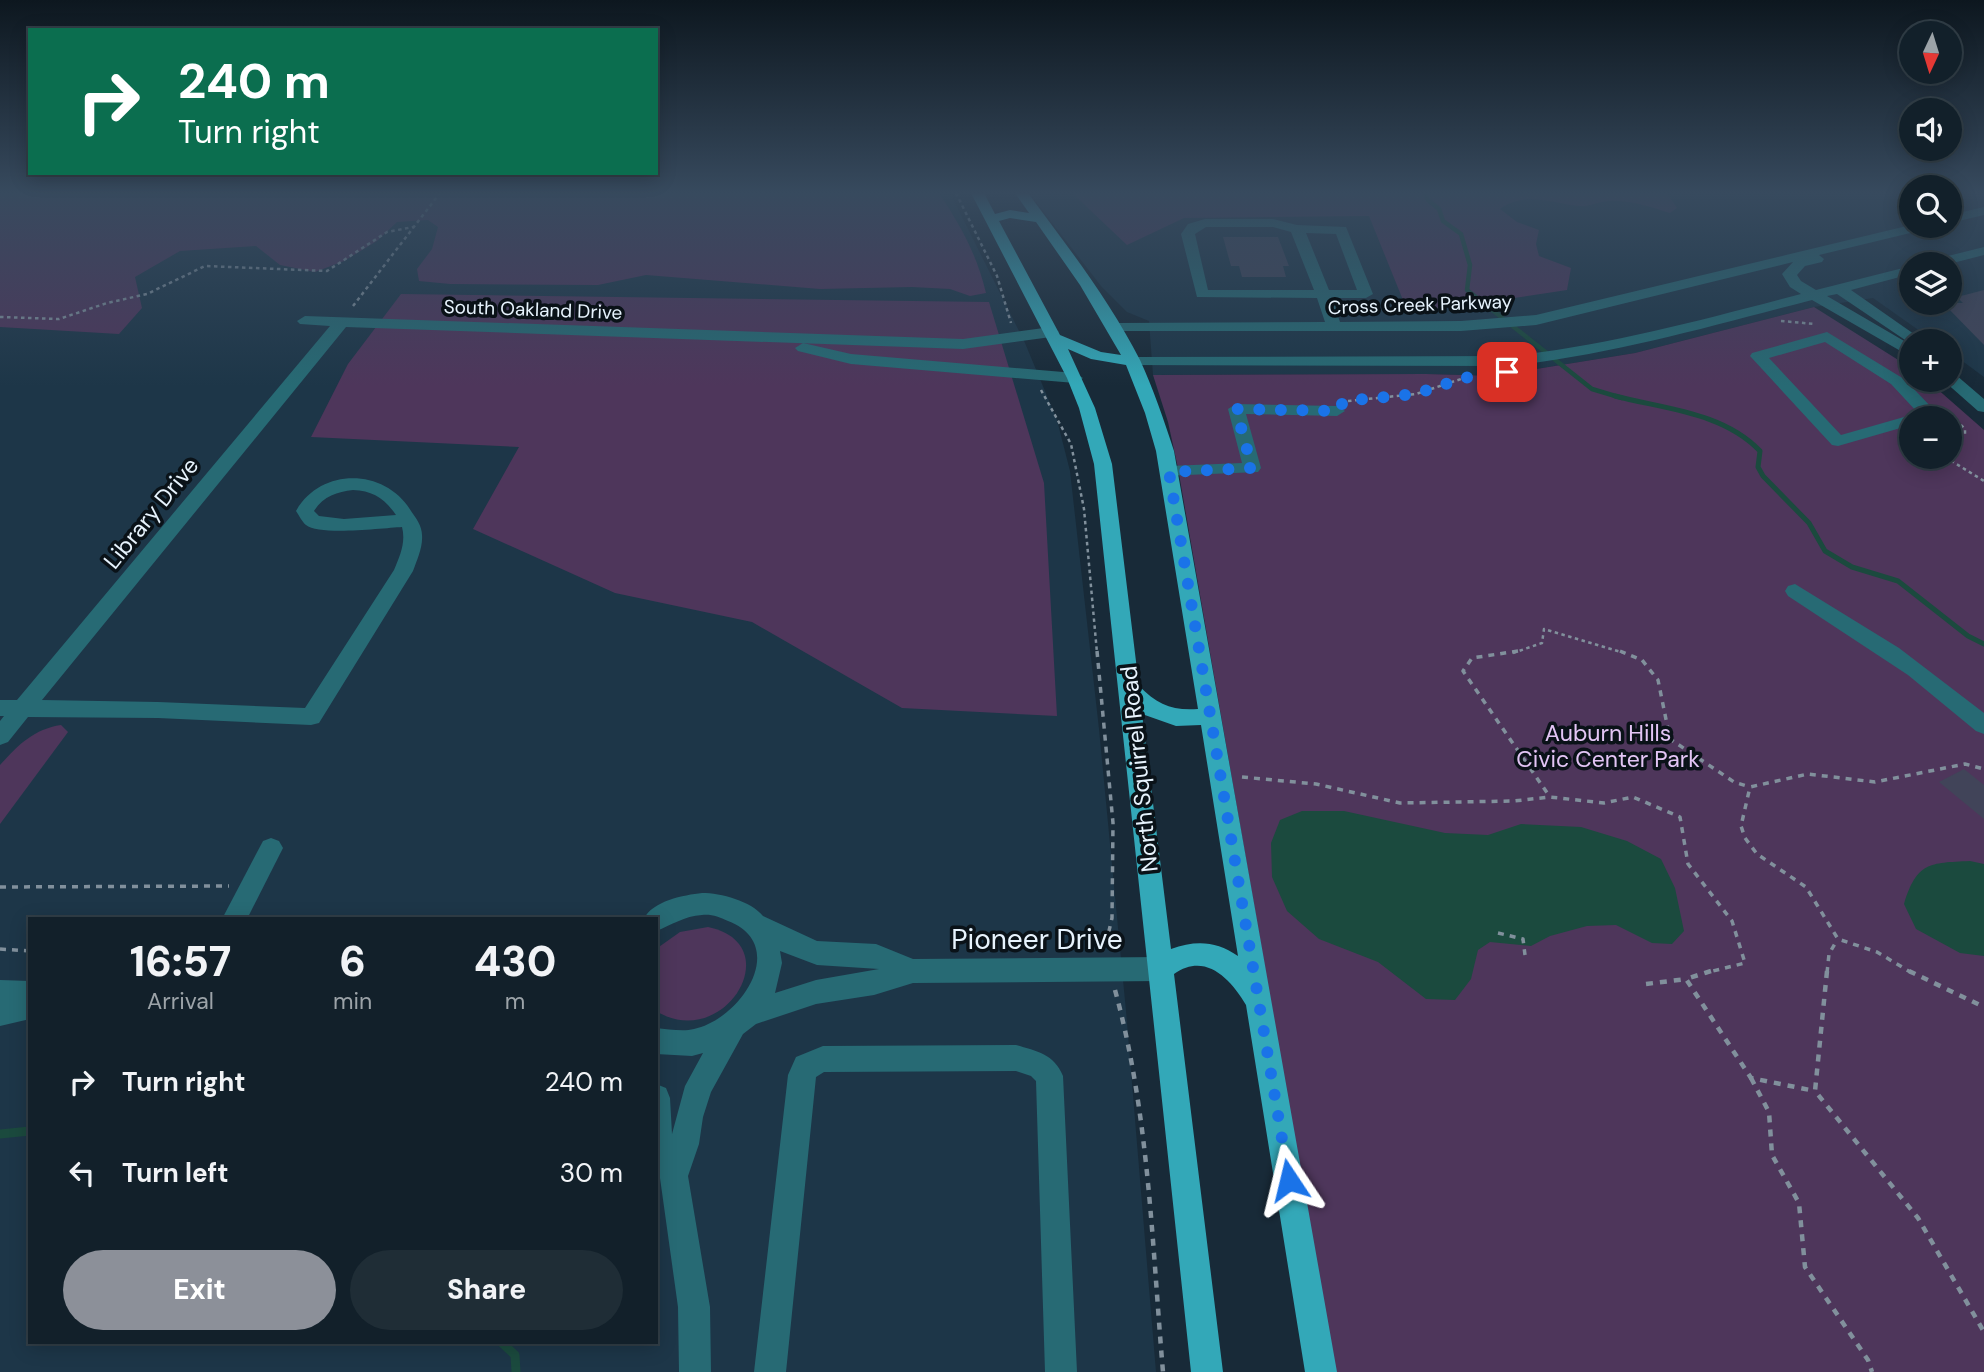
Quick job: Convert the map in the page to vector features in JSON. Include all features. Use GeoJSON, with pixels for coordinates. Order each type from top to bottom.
{"type":"FeatureCollection","features":[{"type":"Feature","properties":{"kind":"main road","name":"North Squirrel Road"},"geometry":{"type":"LineString","coordinates":[[1011,257],[1074,378],[1087,408],[1103,464],[1207,1372]]}},
{"type":"Feature","properties":{"kind":"main road"},"geometry":{"type":"LineString","coordinates":[[1067,257],[1117,328],[1154,411],[1169,472],[1321,1372]]}},
{"type":"Feature","properties":{"kind":"main road"},"geometry":{"type":"LineString","coordinates":[[1053,335],[1097,356],[1133,362]]}},
{"type":"Feature","properties":{"kind":"main road"},"geometry":{"type":"LineString","coordinates":[[1131,691],[1148,709],[1160,716],[1188,720],[1210,715]]}},
{"type":"Feature","properties":{"kind":"main road"},"geometry":{"type":"LineString","coordinates":[[1161,969],[1181,954],[1210,955],[1226,961],[1238,971],[1249,983],[1259,1004]]}},
{"type":"Feature","properties":{"kind":"street"},"geometry":{"type":"LineString","coordinates":[[1193,257],[1202,294],[1366,294],[1352,257]]}},
{"type":"Feature","properties":{"kind":"street"},"geometry":{"type":"LineString","coordinates":[[1308,257],[1334,326]]}},
{"type":"Feature","properties":{"kind":"street","name":"Cross Creek Parkway"},"geometry":{"type":"LineString","coordinates":[[1117,328],[1461,326],[1536,320],[1792,257]]}},
{"type":"Feature","properties":{"kind":"street"},"geometry":{"type":"LineString","coordinates":[[1825,257],[1800,263],[1789,274],[1795,284],[1899,345]]}},
{"type":"Feature","properties":{"kind":"street"},"geometry":{"type":"LineString","coordinates":[[1133,362],[1508,361],[1568,355],[1629,343],[1899,273]]}},
{"type":"Feature","properties":{"kind":"street"},"geometry":{"type":"LineString","coordinates":[[1840,289],[1899,329]]}},
{"type":"Feature","properties":{"kind":"street","name":"South Oakland Drive"},"geometry":{"type":"LineString","coordinates":[[304,321],[963,344],[1053,335]]}},
{"type":"Feature","properties":{"kind":"street","name":"Library Drive"},"geometry":{"type":"LineString","coordinates":[[0,736],[342,322]]}},
{"type":"Feature","properties":{"kind":"street"},"geometry":{"type":"LineString","coordinates":[[1899,375],[1828,337],[1758,356],[1838,441],[1899,423]]}},
{"type":"Feature","properties":{"kind":"street","name":"South Oakland Drive"},"geometry":{"type":"LineString","coordinates":[[760,338],[851,359],[1074,378]]}},
{"type":"Feature","properties":{"kind":"street"},"geometry":{"type":"LineString","coordinates":[[1962,388],[1984,407]]}},
{"type":"Feature","properties":{"kind":"street"},"geometry":{"type":"LineString","coordinates":[[1169,472],[1252,468],[1236,409],[1337,411]]}},
{"type":"Feature","properties":{"kind":"street"},"geometry":{"type":"LineString","coordinates":[[0,708],[158,710],[310,717],[403,571],[412,540],[412,530],[407,520]]}},
{"type":"Feature","properties":{"kind":"street"},"geometry":{"type":"LineString","coordinates":[[1795,591],[1892,651],[1940,686],[1984,725]]}},
{"type":"Feature","properties":{"kind":"street"},"geometry":{"type":"LineString","coordinates":[[234,917],[271,848]]}},
{"type":"Feature","properties":{"kind":"street","name":"Pioneer Drive"},"geometry":{"type":"LineString","coordinates":[[658,919],[685,907],[712,904],[737,911],[756,925],[817,953],[876,956],[913,971]]}},
{"type":"Feature","properties":{"kind":"street"},"geometry":{"type":"LineString","coordinates":[[674,1176],[685,1144],[696,1094],[715,1055],[764,990],[769,967],[767,944],[756,925]]}},
{"type":"Feature","properties":{"kind":"street","name":"Pioneer Drive"},"geometry":{"type":"LineString","coordinates":[[658,1041],[696,1044],[741,1020],[816,992],[874,983],[913,971],[1161,969]]}},
{"type":"Feature","properties":{"kind":"street"},"geometry":{"type":"LineString","coordinates":[[0,992],[28,993]]}},
{"type":"Feature","properties":{"kind":"street"},"geometry":{"type":"LineString","coordinates":[[0,1013],[28,1006]]}},
{"type":"Feature","properties":{"kind":"street"},"geometry":{"type":"LineString","coordinates":[[770,1372],[802,1075],[806,1067],[823,1059],[1016,1058],[1039,1065],[1049,1076],[1061,1372]]}},
{"type":"Feature","properties":{"kind":"street"},"geometry":{"type":"LineString","coordinates":[[658,1130],[659,1146],[674,1176],[694,1307],[695,1372]]}},
{"type":"Feature","properties":{"kind":"path"},"geometry":{"type":"LineString","coordinates":[[0,317],[59,319],[107,303],[147,294],[205,266],[327,271],[351,257]]}},
{"type":"Feature","properties":{"kind":"path"},"geometry":{"type":"LineString","coordinates":[[342,322],[391,257]]}},
{"type":"Feature","properties":{"kind":"path"},"geometry":{"type":"LineString","coordinates":[[988,257],[997,276],[1013,332]]}},
{"type":"Feature","properties":{"kind":"path"},"geometry":{"type":"LineString","coordinates":[[1779,321],[1817,324]]}},
{"type":"Feature","properties":{"kind":"path"},"geometry":{"type":"LineString","coordinates":[[1337,411],[1344,401],[1416,394],[1475,376]]}},
{"type":"Feature","properties":{"kind":"path"},"geometry":{"type":"LineString","coordinates":[[1039,387],[1071,444],[1083,500],[1113,822],[1112,918],[1108,935],[1112,939]]}},
{"type":"Feature","properties":{"kind":"path"},"geometry":{"type":"LineString","coordinates":[[1923,392],[1939,406]]}},
{"type":"Feature","properties":{"kind":"path"},"geometry":{"type":"LineString","coordinates":[[1962,467],[1984,481]]}},
{"type":"Feature","properties":{"kind":"path"},"geometry":{"type":"LineString","coordinates":[[1550,797],[1463,671],[1472,658],[1513,653],[1542,643],[1544,629],[1642,660],[1658,680],[1670,740],[1734,782],[1750,786],[1808,775],[1875,782],[1965,764],[1984,769]]}},
{"type":"Feature","properties":{"kind":"path"},"geometry":{"type":"LineString","coordinates":[[1221,777],[1315,784],[1400,803],[1514,801],[1550,797],[1604,803],[1633,797],[1680,817],[1688,864],[1732,921],[1745,963],[1686,979],[1646,984]]}},
{"type":"Feature","properties":{"kind":"path"},"geometry":{"type":"LineString","coordinates":[[1750,786],[1741,826],[1745,838],[1757,854],[1806,887],[1838,939],[1877,952],[1984,1007]]}},
{"type":"Feature","properties":{"kind":"path"},"geometry":{"type":"LineString","coordinates":[[0,887],[236,886]]}},
{"type":"Feature","properties":{"kind":"path"},"geometry":{"type":"LineString","coordinates":[[1498,933],[1523,939],[1525,955]]}},
{"type":"Feature","properties":{"kind":"path"},"geometry":{"type":"LineString","coordinates":[[1815,1091],[1829,954],[1838,939]]}},
{"type":"Feature","properties":{"kind":"path"},"geometry":{"type":"LineString","coordinates":[[0,949],[28,951]]}},
{"type":"Feature","properties":{"kind":"path"},"geometry":{"type":"LineString","coordinates":[[1686,979],[1751,1078],[1769,1112],[1772,1155],[1799,1203],[1805,1267],[1868,1360],[1871,1372]]}},
{"type":"Feature","properties":{"kind":"path"},"geometry":{"type":"LineString","coordinates":[[1116,1000],[1130,1045],[1138,1089],[1163,1372]]}},
{"type":"Feature","properties":{"kind":"path"},"geometry":{"type":"LineString","coordinates":[[1751,1078],[1815,1091],[1918,1218],[1984,1332]]}},
{"type":"Feature","properties":{"kind":"shaded area"},"geometry":{"type":"Polygon","coordinates":[[[0,257],[982,257],[1025,343],[1057,420],[1070,471],[1099,729],[1126,1011],[1156,1372],[0,1372],[0,257]]]}},
{"type":"Feature","properties":{"kind":"shaded area"},"geometry":{"type":"Polygon","coordinates":[[[1079,257],[1899,257],[1899,315],[1962,315],[1962,257],[1984,257],[1984,377],[1962,361],[1962,329],[1917,329],[1873,298],[1814,307],[1635,353],[1530,370],[1532,377],[1425,374],[1153,375],[1149,321],[1127,312],[1101,286],[1079,257]]]}},
{"type":"Feature","properties":{"kind":"shaded area"},"geometry":{"type":"Polygon","coordinates":[[[1302,811],[1344,811],[1445,833],[1488,835],[1521,824],[1581,827],[1627,841],[1661,859],[1675,888],[1684,931],[1672,944],[1652,943],[1616,925],[1587,926],[1550,936],[1531,946],[1490,942],[1478,950],[1471,979],[1455,1000],[1426,999],[1378,962],[1319,939],[1287,911],[1272,877],[1271,843],[1280,820],[1302,811]]]}},
{"type":"Feature","properties":{"kind":"shaded area"},"geometry":{"type":"Polygon","coordinates":[[[1970,861],[1984,864],[1984,956],[1960,953],[1916,929],[1904,904],[1914,880],[1926,868],[1935,864],[1970,861]]]}},
{"type":"Feature","properties":{"kind":"green space"},"geometry":{"type":"Polygon","coordinates":[[[0,257],[170,257],[135,277],[142,308],[119,334],[0,327],[0,257]]]}},
{"type":"Feature","properties":{"kind":"green space"},"geometry":{"type":"Polygon","coordinates":[[[270,257],[351,257],[315,272],[280,265],[270,257]]]}},
{"type":"Feature","properties":{"kind":"green space"},"geometry":{"type":"Polygon","coordinates":[[[426,257],[974,257],[986,293],[970,296],[950,289],[912,287],[820,289],[646,275],[598,285],[450,284],[419,281],[417,269],[426,257]]]}},
{"type":"Feature","properties":{"kind":"green space"},"geometry":{"type":"Polygon","coordinates":[[[1386,257],[1542,257],[1571,268],[1567,290],[1447,308],[1407,310],[1386,257]]]}},
{"type":"Feature","properties":{"kind":"green space"},"geometry":{"type":"Polygon","coordinates":[[[401,294],[989,302],[1044,483],[1057,716],[902,708],[752,622],[615,593],[473,529],[519,447],[311,437],[348,364],[401,294]]]}},
{"type":"Feature","properties":{"kind":"green space","name":"Auburn Hills Civic Center Park"},"geometry":{"type":"Polygon","coordinates":[[[1814,307],[1899,360],[1899,392],[1941,392],[1957,406],[1899,406],[1899,469],[1962,469],[1962,411],[1984,430],[1984,1372],[1335,1372],[1178,468],[1168,422],[1153,375],[1426,374],[1532,377],[1530,370],[1635,353],[1814,307]]]}},
{"type":"Feature","properties":{"kind":"green space"},"geometry":{"type":"Polygon","coordinates":[[[61,725],[68,732],[0,824],[0,765],[27,739],[43,730],[61,725]]]}},
{"type":"Feature","properties":{"kind":"green space"},"geometry":{"type":"Polygon","coordinates":[[[708,927],[732,937],[744,953],[746,972],[738,991],[724,1007],[704,1018],[681,1020],[658,1012],[658,948],[680,932],[708,927]]]}},
{"type":"Feature","properties":{"kind":"building"},"geometry":{"type":"Polygon","coordinates":[[[1229,257],[1286,257],[1289,266],[1283,266],[1286,277],[1242,277],[1239,266],[1231,266],[1229,257]]]}},
{"type":"Feature","properties":{"kind":"building"},"geometry":{"type":"Polygon","coordinates":[[[1984,290],[1984,345],[1955,315],[1962,315],[1962,296],[1984,290]]]}},
{"type":"Feature","properties":{"kind":"building"},"geometry":{"type":"Polygon","coordinates":[[[1964,769],[1984,785],[1984,819],[1939,782],[1964,769]]]}},
{"type":"Feature","properties":{"kind":"waterway"},"geometry":{"type":"LineString","coordinates":[[1468,257],[1470,265],[1467,290],[1592,389],[1617,396]]}},
{"type":"Feature","properties":{"kind":"waterway"},"geometry":{"type":"LineString","coordinates":[[1617,396],[1711,420],[1745,438],[1760,451],[1758,467],[1763,476],[1809,523],[1825,551],[1852,567],[1898,581],[1968,636],[1984,644]]}},
{"type":"Feature","properties":{"kind":"waterway"},"geometry":{"type":"LineString","coordinates":[[1617,396],[1622,398]]}},
{"type":"Feature","properties":{"kind":"waterway"},"geometry":{"type":"LineString","coordinates":[[0,1134],[28,1131]]}},
{"type":"Feature","properties":{"kind":"waterway"},"geometry":{"type":"LineString","coordinates":[[503,1344],[515,1355],[516,1372]]}},
{"type":"Feature","properties":{"kind":"route"},"geometry":{"type":"LineString","coordinates":[[1289,1180],[1169,472],[1252,468],[1236,409],[1337,411],[1344,401],[1416,394],[1463,378],[1507,372]]}}]}
